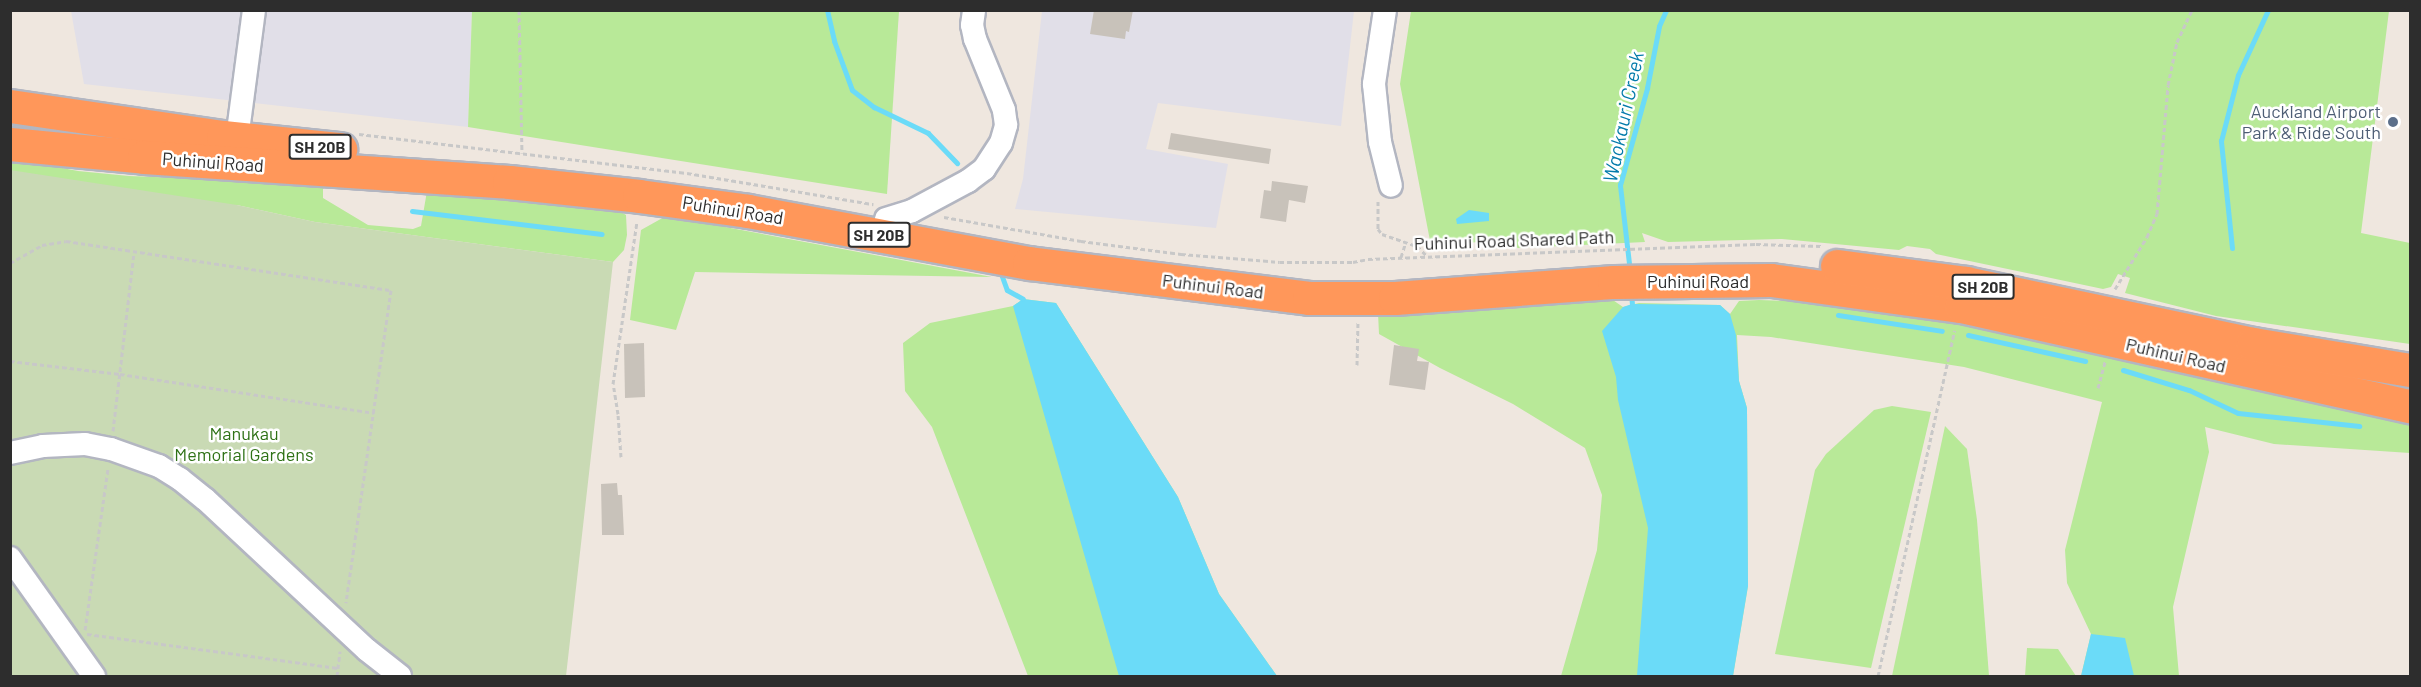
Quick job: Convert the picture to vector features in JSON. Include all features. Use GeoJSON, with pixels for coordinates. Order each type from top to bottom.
{"type":"FeatureCollection","features":[{"type":"Feature","properties":{"kind":"highway","name":"Puhinui Road"},"geometry":{"type":"LineString","coordinates":[[10,106],[237,139],[523,166],[784,199],[886,219],[1170,267],[1358,279],[1614,275]]}},
{"type":"Feature","properties":{"kind":"highway","name":"Puhinui Road"},"geometry":{"type":"LineString","coordinates":[[10,144],[144,157],[509,182],[639,196],[748,211],[1029,262],[1310,298],[1395,298],[1614,275],[1652,265],[1777,260],[1895,272],[1966,283],[2253,344],[2410,370]]}},
{"type":"Feature","properties":{"kind":"highway","name":"Puhinui Road"},"geometry":{"type":"LineString","coordinates":[[1652,265],[1960,306],[2323,389],[2410,406]]}},
{"type":"Feature","properties":{"kind":"street"},"geometry":{"type":"LineString","coordinates":[[237,139],[254,10]]}},
{"type":"Feature","properties":{"kind":"street"},"geometry":{"type":"LineString","coordinates":[[886,219],[912,212],[968,181],[984,169],[1001,143],[1006,125],[1004,110],[975,39],[972,25],[974,10]]}},
{"type":"Feature","properties":{"kind":"street"},"geometry":{"type":"LineString","coordinates":[[1384,191],[1374,84],[1385,10]]}},
{"type":"Feature","properties":{"kind":"street"},"geometry":{"type":"LineString","coordinates":[[10,453],[44,446],[85,444],[126,453],[159,466],[205,499],[342,626],[400,676]]}},
{"type":"Feature","properties":{"kind":"street"},"geometry":{"type":"LineString","coordinates":[[10,558],[94,676]]}},
{"type":"Feature","properties":{"kind":"path"},"geometry":{"type":"LineString","coordinates":[[519,10],[523,166]]}},
{"type":"Feature","properties":{"kind":"path"},"geometry":{"type":"LineString","coordinates":[[2108,314],[2116,288],[2147,237],[2157,214],[2168,85],[2177,42],[2192,10]]}},
{"type":"Feature","properties":{"kind":"path"},"geometry":{"type":"LineString","coordinates":[[1384,191],[1378,229],[1391,238],[1417,246],[1427,256]]}},
{"type":"Feature","properties":{"kind":"path"},"geometry":{"type":"LineString","coordinates":[[621,457],[613,384],[639,196]]}},
{"type":"Feature","properties":{"kind":"path"},"geometry":{"type":"LineString","coordinates":[[10,263],[42,244],[66,241],[391,290],[342,626],[337,676]]}},
{"type":"Feature","properties":{"kind":"path"},"geometry":{"type":"LineString","coordinates":[[1401,257],[1406,242]]}},
{"type":"Feature","properties":{"kind":"path","name":"Puhinui Road Shared Path"},"geometry":{"type":"LineString","coordinates":[[1364,260],[1518,252],[1652,265]]}},
{"type":"Feature","properties":{"kind":"path"},"geometry":{"type":"LineString","coordinates":[[1357,365],[1359,298]]}},
{"type":"Feature","properties":{"kind":"path"},"geometry":{"type":"LineString","coordinates":[[1878,676],[1960,306]]}},
{"type":"Feature","properties":{"kind":"path"},"geometry":{"type":"LineString","coordinates":[[10,361],[120,374],[374,413]]}},
{"type":"Feature","properties":{"kind":"path"},"geometry":{"type":"LineString","coordinates":[[62,630],[338,668]]}},
{"type":"Feature","properties":{"kind":"shaded area"},"geometry":{"type":"Polygon","coordinates":[[[71,11],[472,11],[468,127],[84,84],[71,11]]]}},
{"type":"Feature","properties":{"kind":"shaded area"},"geometry":{"type":"Polygon","coordinates":[[[1042,11],[1354,11],[1341,126],[1158,103],[1146,149],[1228,164],[1216,228],[1015,209],[1023,179],[1042,11]]]}},
{"type":"Feature","properties":{"kind":"green space"},"geometry":{"type":"Polygon","coordinates":[[[472,11],[899,11],[887,194],[468,127],[472,11]]]}},
{"type":"Feature","properties":{"kind":"green space"},"geometry":{"type":"Polygon","coordinates":[[[1411,11],[2389,11],[2361,233],[2410,243],[2410,344],[2216,316],[2125,293],[2130,278],[2118,274],[2111,287],[2103,289],[1936,254],[1930,249],[1907,246],[1899,250],[1782,239],[1668,242],[1642,233],[1645,242],[1518,248],[1502,240],[1431,246],[1400,84],[1411,11]]]}},
{"type":"Feature","properties":{"kind":"green space"},"geometry":{"type":"Polygon","coordinates":[[[10,158],[78,171],[129,176],[329,184],[323,189],[323,198],[368,225],[413,229],[421,226],[427,191],[619,211],[626,215],[627,235],[624,250],[613,262],[315,222],[237,205],[11,207],[10,158]]]}},
{"type":"Feature","properties":{"kind":"green space","name":"Manukau Memorial Gardens"},"geometry":{"type":"Polygon","coordinates":[[[10,170],[237,205],[315,222],[613,262],[566,676],[11,676],[10,170]]]}},
{"type":"Feature","properties":{"kind":"green space"},"geometry":{"type":"Polygon","coordinates":[[[666,216],[992,277],[695,272],[676,330],[630,320],[641,230],[666,216]]]}},
{"type":"Feature","properties":{"kind":"green space"},"geometry":{"type":"Polygon","coordinates":[[[1607,296],[1623,307],[1639,303],[1720,305],[1730,314],[1739,301],[1890,304],[2027,338],[2219,376],[2410,422],[2410,453],[2274,444],[2205,427],[2209,452],[2173,607],[2179,676],[2081,676],[2091,634],[2067,583],[2065,550],[2102,402],[1964,367],[1771,337],[1737,335],[1739,381],[1747,408],[1748,586],[1733,676],[1561,676],[1597,550],[1602,495],[1585,448],[1513,404],[1440,368],[1379,334],[1378,313],[1401,308],[1572,303],[1607,296]]]}},
{"type":"Feature","properties":{"kind":"green space"},"geometry":{"type":"Polygon","coordinates":[[[1023,299],[1056,303],[1178,497],[1219,594],[1277,676],[1028,676],[932,427],[905,391],[903,343],[930,323],[1013,306],[1023,299]]]}},
{"type":"Feature","properties":{"kind":"green space"},"geometry":{"type":"Polygon","coordinates":[[[1892,406],[1931,412],[1871,668],[1775,654],[1815,470],[1826,454],[1874,410],[1892,406]]]}},
{"type":"Feature","properties":{"kind":"green space"},"geometry":{"type":"Polygon","coordinates":[[[1945,426],[1967,449],[1977,520],[1989,676],[1892,676],[1945,426]]]}},
{"type":"Feature","properties":{"kind":"green space"},"geometry":{"type":"Polygon","coordinates":[[[2027,648],[2058,649],[2076,676],[2025,676],[2027,648]]]}},
{"type":"Feature","properties":{"kind":"water"},"geometry":{"type":"Polygon","coordinates":[[[1469,210],[1489,213],[1489,221],[1457,224],[1456,219],[1469,210]]]}},
{"type":"Feature","properties":{"kind":"water"},"geometry":{"type":"Polygon","coordinates":[[[1023,299],[1056,303],[1178,497],[1219,594],[1277,676],[1119,676],[1013,306],[1023,299]]]}},
{"type":"Feature","properties":{"kind":"water"},"geometry":{"type":"Polygon","coordinates":[[[1632,304],[1720,305],[1730,314],[1736,335],[1739,381],[1747,408],[1748,586],[1733,676],[1637,676],[1648,528],[1618,400],[1616,377],[1602,331],[1623,307],[1632,304]]]}},
{"type":"Feature","properties":{"kind":"water"},"geometry":{"type":"Polygon","coordinates":[[[2091,634],[2125,638],[2134,676],[2081,676],[2091,634]]]}},
{"type":"Feature","properties":{"kind":"building"},"geometry":{"type":"Polygon","coordinates":[[[1094,10],[1133,10],[1129,32],[1126,31],[1125,39],[1090,34],[1094,10]]]}},
{"type":"Feature","properties":{"kind":"building"},"geometry":{"type":"Polygon","coordinates":[[[1171,133],[1271,149],[1269,164],[1168,149],[1171,133]]]}},
{"type":"Feature","properties":{"kind":"building"},"geometry":{"type":"Polygon","coordinates":[[[1272,181],[1308,186],[1305,203],[1289,200],[1286,222],[1260,218],[1264,190],[1271,191],[1272,181]]]}},
{"type":"Feature","properties":{"kind":"building"},"geometry":{"type":"Polygon","coordinates":[[[644,343],[645,397],[625,398],[624,344],[644,343]]]}},
{"type":"Feature","properties":{"kind":"building"},"geometry":{"type":"Polygon","coordinates":[[[1394,345],[1419,349],[1417,361],[1429,362],[1425,390],[1389,385],[1394,345]]]}},
{"type":"Feature","properties":{"kind":"building"},"geometry":{"type":"Polygon","coordinates":[[[617,483],[618,495],[622,495],[624,535],[602,535],[601,484],[617,483]]]}},
{"type":"Feature","properties":{"kind":"waterway"},"geometry":{"type":"LineString","coordinates":[[827,10],[834,41],[852,90],[874,107],[928,133],[957,163]]}},
{"type":"Feature","properties":{"kind":"waterway","name":"Waokauri Creek"},"geometry":{"type":"LineString","coordinates":[[1630,272],[1620,185],[1647,88],[1659,26],[1666,10]]}},
{"type":"Feature","properties":{"kind":"waterway"},"geometry":{"type":"LineString","coordinates":[[2232,248],[2221,141],[2238,75],[2268,10]]}},
{"type":"Feature","properties":{"kind":"waterway"},"geometry":{"type":"LineString","coordinates":[[412,211],[602,234]]}},
{"type":"Feature","properties":{"kind":"waterway"},"geometry":{"type":"LineString","coordinates":[[1000,271],[1007,290],[1023,299]]}},
{"type":"Feature","properties":{"kind":"waterway","name":"Waokauri Creek"},"geometry":{"type":"LineString","coordinates":[[1631,293],[1632,304]]}},
{"type":"Feature","properties":{"kind":"waterway"},"geometry":{"type":"LineString","coordinates":[[1838,315],[1942,331]]}},
{"type":"Feature","properties":{"kind":"waterway"},"geometry":{"type":"LineString","coordinates":[[1968,335],[2085,361]]}},
{"type":"Feature","properties":{"kind":"waterway"},"geometry":{"type":"LineString","coordinates":[[2123,370],[2189,390],[2238,413],[2359,426]]}},
{"type":"Feature","properties":{"kind":"place","name":"Auckland Airport Park & Ride South"},"geometry":{"type":"Point","coordinates":[2393,122]}}]}
